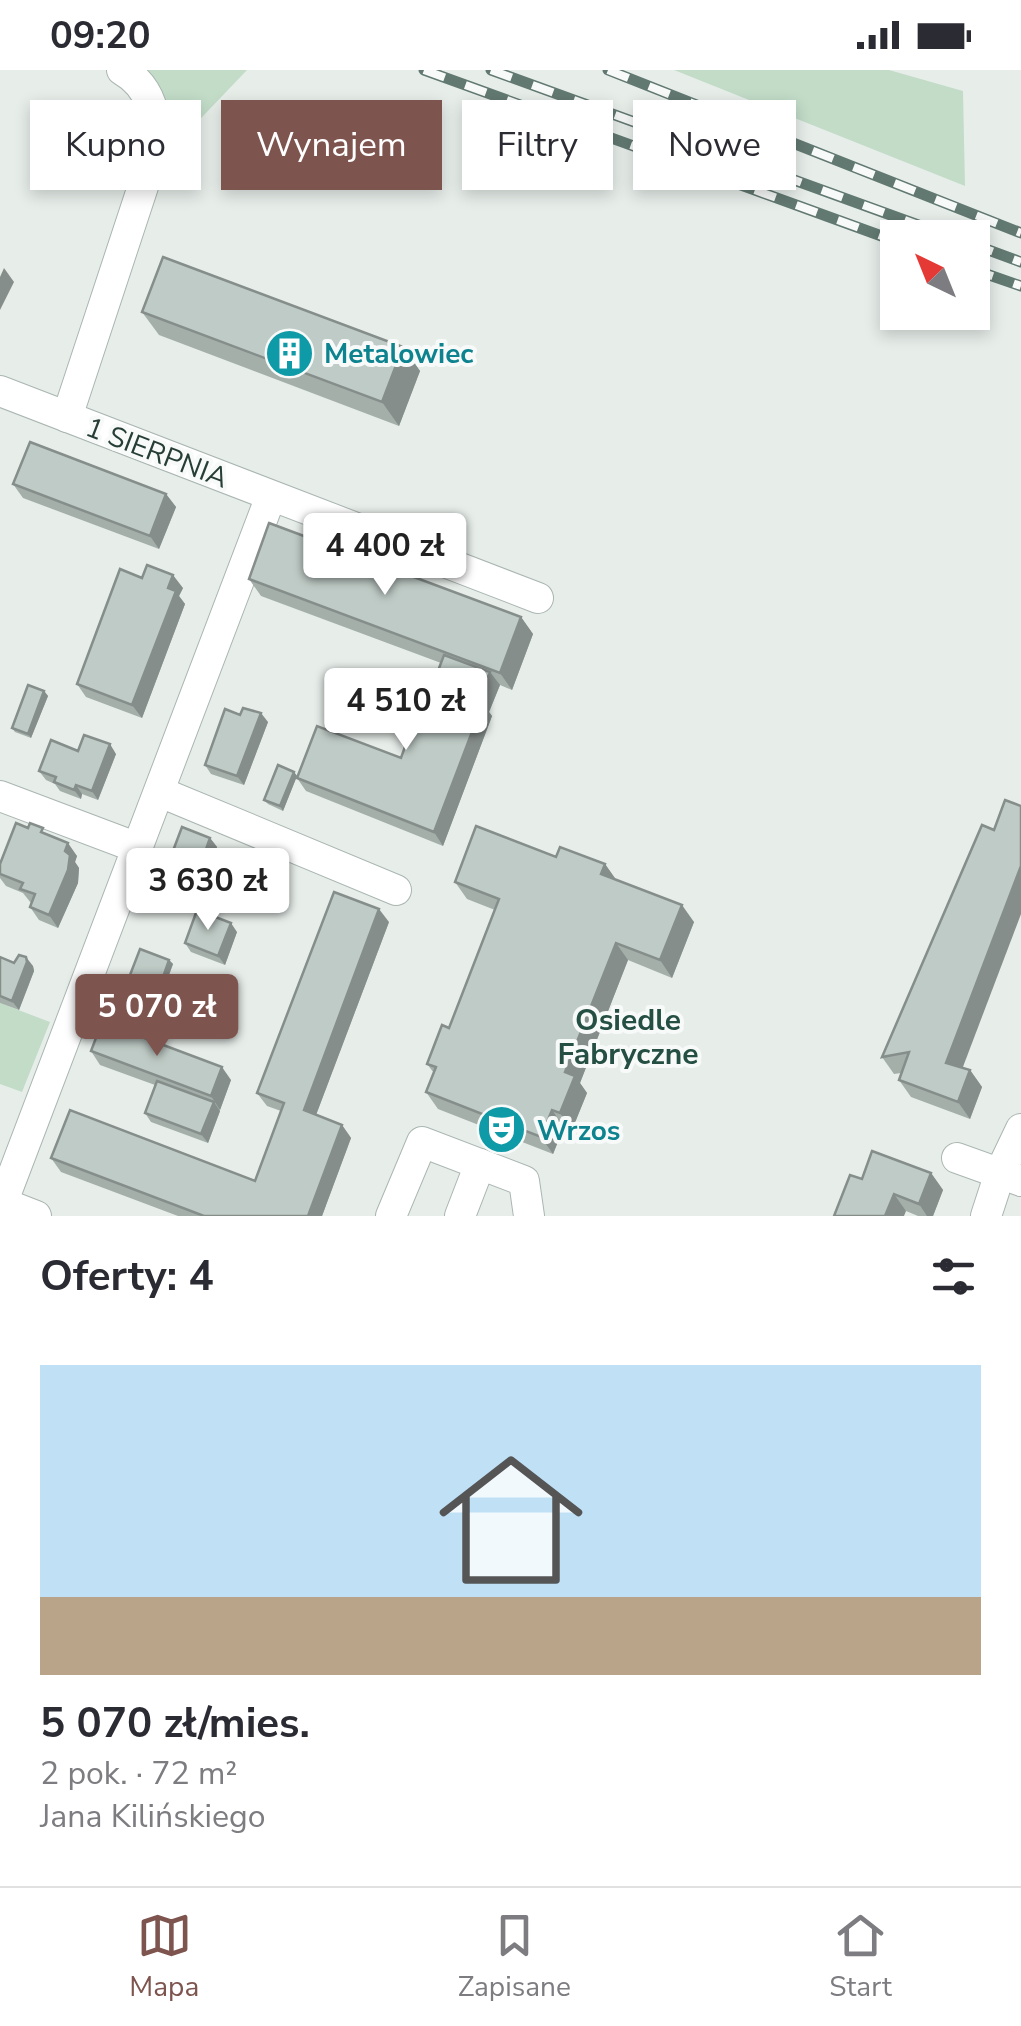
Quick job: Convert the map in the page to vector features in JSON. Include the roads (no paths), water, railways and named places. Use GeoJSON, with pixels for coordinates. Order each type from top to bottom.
{"type":"FeatureCollection","features":[{"type":"Feature","properties":{"kind":"street"},"geometry":{"type":"LineString","coordinates":[[68,417],[155,150],[156,122],[151,104],[143,87],[122,70]]}},
{"type":"Feature","properties":{"kind":"street","name":"1 SIERPNIA"},"geometry":{"type":"LineString","coordinates":[[0,391],[538,598]]}},
{"type":"Feature","properties":{"kind":"street"},"geometry":{"type":"LineString","coordinates":[[36,1216],[1,1205],[272,496]]}},
{"type":"Feature","properties":{"kind":"street"},"geometry":{"type":"LineString","coordinates":[[160,792],[396,890]]}},
{"type":"Feature","properties":{"kind":"street"},"geometry":{"type":"LineString","coordinates":[[0,796],[138,848]]}},
{"type":"Feature","properties":{"kind":"street"},"geometry":{"type":"LineString","coordinates":[[986,1216],[1010,1177],[1021,1129]]}},
{"type":"Feature","properties":{"kind":"street"},"geometry":{"type":"LineString","coordinates":[[391,1216],[422,1142],[524,1181],[529,1216]]}},
{"type":"Feature","properties":{"kind":"street"},"geometry":{"type":"LineString","coordinates":[[957,1158],[1010,1177]]}},
{"type":"Feature","properties":{"kind":"street"},"geometry":{"type":"LineString","coordinates":[[460,1216],[480,1164]]}},
{"type":"Feature","properties":{"kind":"railway"},"geometry":{"type":"LineString","coordinates":[[424,70],[880,235]]}},
{"type":"Feature","properties":{"kind":"railway"},"geometry":{"type":"LineString","coordinates":[[491,70],[904,220]]}},
{"type":"Feature","properties":{"kind":"railway"},"geometry":{"type":"LineString","coordinates":[[608,70],[1021,233]]}},
{"type":"Feature","properties":{"kind":"railway"},"geometry":{"type":"LineString","coordinates":[[990,251],[1021,262]]}},
{"type":"Feature","properties":{"kind":"railway"},"geometry":{"type":"LineString","coordinates":[[990,275],[1021,286]]}},
{"type":"Feature","properties":{"kind":"place","name":"Metalowiec"},"geometry":{"type":"Point","coordinates":[289,353]}},
{"type":"Feature","properties":{"kind":"place","name":"Wrzos"},"geometry":{"type":"Point","coordinates":[502,1130]}},
{"type":"Feature","properties":{"kind":"district","name":"Osiedle Fabryczne"},"geometry":{"type":"Point","coordinates":[628,1037]}}]}
